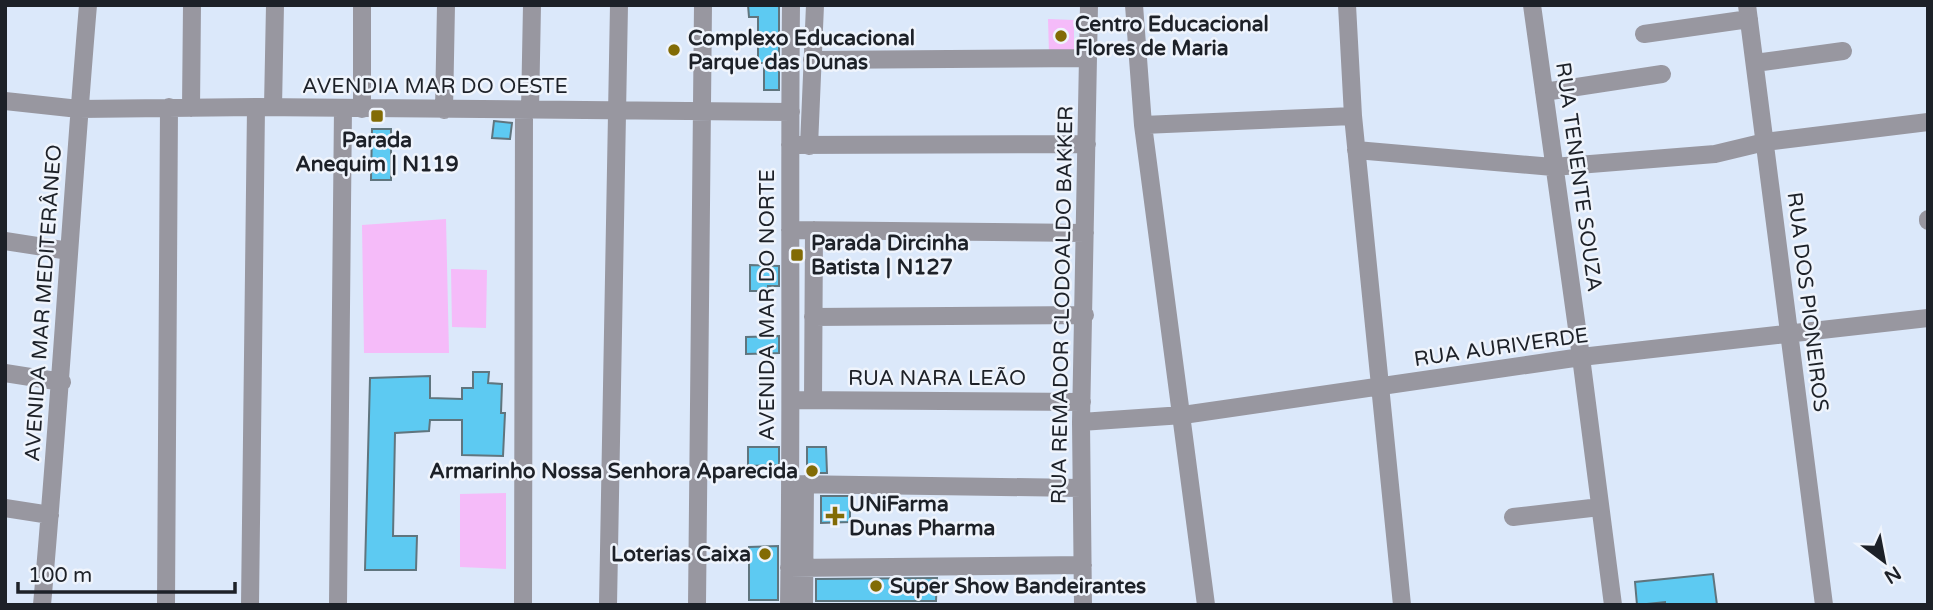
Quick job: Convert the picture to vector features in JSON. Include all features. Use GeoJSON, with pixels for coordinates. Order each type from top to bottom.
{"type":"FeatureCollection","features":[{"type":"Feature","properties":{"kind":"street","name":"AVENIDA MAR MEDITERÂNEO"},"geometry":{"type":"LineString","coordinates":[[43,605],[62,382],[88,5]]}},
{"type":"Feature","properties":{"kind":"street"},"geometry":{"type":"LineString","coordinates":[[191,108],[192,5]]}},
{"type":"Feature","properties":{"kind":"street"},"geometry":{"type":"LineString","coordinates":[[250,605],[265,107],[275,5]]}},
{"type":"Feature","properties":{"kind":"street"},"geometry":{"type":"LineString","coordinates":[[362,5],[362,109]]}},
{"type":"Feature","properties":{"kind":"street"},"geometry":{"type":"LineString","coordinates":[[444,110],[446,5]]}},
{"type":"Feature","properties":{"kind":"street"},"geometry":{"type":"LineString","coordinates":[[523,605],[527,110],[531,5]]}},
{"type":"Feature","properties":{"kind":"street"},"geometry":{"type":"LineString","coordinates":[[608,605],[619,5]]}},
{"type":"Feature","properties":{"kind":"street"},"geometry":{"type":"LineString","coordinates":[[697,605],[703,5]]}},
{"type":"Feature","properties":{"kind":"street","name":"AVENIDA MAR DO NORTE"},"geometry":{"type":"LineString","coordinates":[[789,605],[797,568],[790,230],[791,5]]}},
{"type":"Feature","properties":{"kind":"street"},"geometry":{"type":"LineString","coordinates":[[809,146],[815,5]]}},
{"type":"Feature","properties":{"kind":"street","name":"RUA REMADOR CLODOALDO BAKKER"},"geometry":{"type":"LineString","coordinates":[[1083,605],[1082,402],[1089,5]]}},
{"type":"Feature","properties":{"kind":"street"},"geometry":{"type":"LineString","coordinates":[[1134,5],[1143,125],[1206,605]]}},
{"type":"Feature","properties":{"kind":"street"},"geometry":{"type":"LineString","coordinates":[[1347,5],[1356,150],[1379,388],[1391,475],[1395,554],[1402,605]]}},
{"type":"Feature","properties":{"kind":"street","name":"RUA TENENTE SOUZA"},"geometry":{"type":"LineString","coordinates":[[1532,5],[1613,605]]}},
{"type":"Feature","properties":{"kind":"street"},"geometry":{"type":"LineString","coordinates":[[1644,34],[1748,12]]}},
{"type":"Feature","properties":{"kind":"street","name":"RUA DOS PIONEIROS"},"geometry":{"type":"LineString","coordinates":[[1748,12],[1824,605]]}},
{"type":"Feature","properties":{"kind":"street"},"geometry":{"type":"LineString","coordinates":[[1755,63],[1843,51]]}},
{"type":"Feature","properties":{"kind":"street"},"geometry":{"type":"LineString","coordinates":[[812,60],[1087,58]]}},
{"type":"Feature","properties":{"kind":"street"},"geometry":{"type":"LineString","coordinates":[[1544,92],[1662,74]]}},
{"type":"Feature","properties":{"kind":"street","name":"AVENDIA MAR DO OESTE"},"geometry":{"type":"LineString","coordinates":[[5,101],[79,110],[265,107],[791,112]]}},
{"type":"Feature","properties":{"kind":"street"},"geometry":{"type":"LineString","coordinates":[[166,605],[169,107]]}},
{"type":"Feature","properties":{"kind":"street"},"geometry":{"type":"LineString","coordinates":[[338,605],[343,108]]}},
{"type":"Feature","properties":{"kind":"street"},"geometry":{"type":"LineString","coordinates":[[1143,125],[1353,116]]}},
{"type":"Feature","properties":{"kind":"street"},"geometry":{"type":"LineString","coordinates":[[1356,150],[1553,167],[1715,154],[1765,142],[1928,122]]}},
{"type":"Feature","properties":{"kind":"street"},"geometry":{"type":"LineString","coordinates":[[790,145],[1087,144]]}},
{"type":"Feature","properties":{"kind":"street"},"geometry":{"type":"LineString","coordinates":[[790,230],[1085,233]]}},
{"type":"Feature","properties":{"kind":"street"},"geometry":{"type":"LineString","coordinates":[[813,400],[814,230]]}},
{"type":"Feature","properties":{"kind":"street"},"geometry":{"type":"LineString","coordinates":[[5,241],[69,251]]}},
{"type":"Feature","properties":{"kind":"street"},"geometry":{"type":"LineString","coordinates":[[813,317],[1085,315]]}},
{"type":"Feature","properties":{"kind":"street","name":"RUA AURIVERDE"},"geometry":{"type":"LineString","coordinates":[[1082,422],[1183,415],[1581,357],[1928,318]]}},
{"type":"Feature","properties":{"kind":"street"},"geometry":{"type":"LineString","coordinates":[[5,373],[62,382]]}},
{"type":"Feature","properties":{"kind":"street","name":"RUA NARA LEÃO"},"geometry":{"type":"LineString","coordinates":[[792,400],[1082,402]]}},
{"type":"Feature","properties":{"kind":"street"},"geometry":{"type":"LineString","coordinates":[[797,484],[1082,488]]}},
{"type":"Feature","properties":{"kind":"street"},"geometry":{"type":"LineString","coordinates":[[5,508],[51,515]]}},
{"type":"Feature","properties":{"kind":"street"},"geometry":{"type":"LineString","coordinates":[[1513,517],[1600,508]]}},
{"type":"Feature","properties":{"kind":"street"},"geometry":{"type":"LineString","coordinates":[[804,605],[797,568],[1083,565]]}},
{"type":"Feature","properties":{"kind":"shaded area","name":"Centro Educacional Flores de Maria"},"geometry":{"type":"Polygon","coordinates":[[[1048,19],[1074,20],[1074,53],[1049,53],[1048,19]]]}},
{"type":"Feature","properties":{"kind":"shaded area"},"geometry":{"type":"Polygon","coordinates":[[[446,219],[449,353],[364,353],[362,225],[446,219]]]}},
{"type":"Feature","properties":{"kind":"shaded area"},"geometry":{"type":"Polygon","coordinates":[[[451,269],[487,270],[486,328],[452,327],[451,269]]]}},
{"type":"Feature","properties":{"kind":"shaded area"},"geometry":{"type":"Polygon","coordinates":[[[506,493],[506,569],[460,567],[460,494],[506,493]]]}},
{"type":"Feature","properties":{"kind":"building"},"geometry":{"type":"Polygon","coordinates":[[[748,5],[779,5],[779,90],[764,90],[764,63],[758,63],[758,17],[749,17],[748,5]]]}},
{"type":"Feature","properties":{"kind":"building"},"geometry":{"type":"Polygon","coordinates":[[[494,121],[512,123],[510,139],[492,138],[494,121]]]}},
{"type":"Feature","properties":{"kind":"building"},"geometry":{"type":"Polygon","coordinates":[[[372,129],[391,129],[391,180],[371,180],[372,129]]]}},
{"type":"Feature","properties":{"kind":"building"},"geometry":{"type":"Polygon","coordinates":[[[750,265],[779,266],[779,286],[768,286],[768,291],[750,291],[750,265]]]}},
{"type":"Feature","properties":{"kind":"building"},"geometry":{"type":"Polygon","coordinates":[[[779,336],[779,353],[746,354],[746,337],[779,336]]]}},
{"type":"Feature","properties":{"kind":"building"},"geometry":{"type":"Polygon","coordinates":[[[473,372],[489,372],[488,383],[502,384],[501,413],[505,413],[503,456],[462,455],[462,420],[430,420],[429,431],[395,433],[393,536],[417,536],[416,570],[365,570],[370,378],[430,376],[430,398],[462,399],[462,388],[473,388],[473,372]]]}},
{"type":"Feature","properties":{"kind":"building"},"geometry":{"type":"Polygon","coordinates":[[[748,447],[779,447],[779,465],[748,466],[748,447]]]}},
{"type":"Feature","properties":{"kind":"building"},"geometry":{"type":"Polygon","coordinates":[[[807,447],[826,447],[827,473],[807,473],[807,447]]]}},
{"type":"Feature","properties":{"kind":"building"},"geometry":{"type":"Polygon","coordinates":[[[821,496],[850,496],[850,522],[821,523],[821,496]]]}},
{"type":"Feature","properties":{"kind":"building"},"geometry":{"type":"Polygon","coordinates":[[[778,546],[778,600],[749,600],[749,547],[778,546]]]}},
{"type":"Feature","properties":{"kind":"building"},"geometry":{"type":"Polygon","coordinates":[[[1713,574],[1717,605],[1665,605],[1665,602],[1637,605],[1635,582],[1713,574]]]}},
{"type":"Feature","properties":{"kind":"building","name":"Super Show Bandeirantes"},"geometry":{"type":"Polygon","coordinates":[[[937,578],[936,601],[816,601],[816,579],[937,578]]]}},
{"type":"Feature","properties":{"kind":"place","name":"Centro Educacional Flores de Maria"},"geometry":{"type":"Point","coordinates":[1061,36]}},
{"type":"Feature","properties":{"kind":"place","name":"Complexo Educacional Parque das Dunas"},"geometry":{"type":"Point","coordinates":[674,50]}},
{"type":"Feature","properties":{"kind":"place","name":"Parada Anequim | N119"},"geometry":{"type":"Point","coordinates":[377,116]}},
{"type":"Feature","properties":{"kind":"place","name":"Parada Dircinha Batista | N127"},"geometry":{"type":"Point","coordinates":[797,255]}},
{"type":"Feature","properties":{"kind":"place","name":"Armarinho Nossa Senhora Aparecida"},"geometry":{"type":"Point","coordinates":[812,471]}},
{"type":"Feature","properties":{"kind":"place","name":"UNiFarma Dunas Pharma"},"geometry":{"type":"Point","coordinates":[835,516]}},
{"type":"Feature","properties":{"kind":"place","name":"Loterias Caixa"},"geometry":{"type":"Point","coordinates":[765,554]}},
{"type":"Feature","properties":{"kind":"place","name":"Super Show Bandeirantes"},"geometry":{"type":"Point","coordinates":[876,586]}}]}
